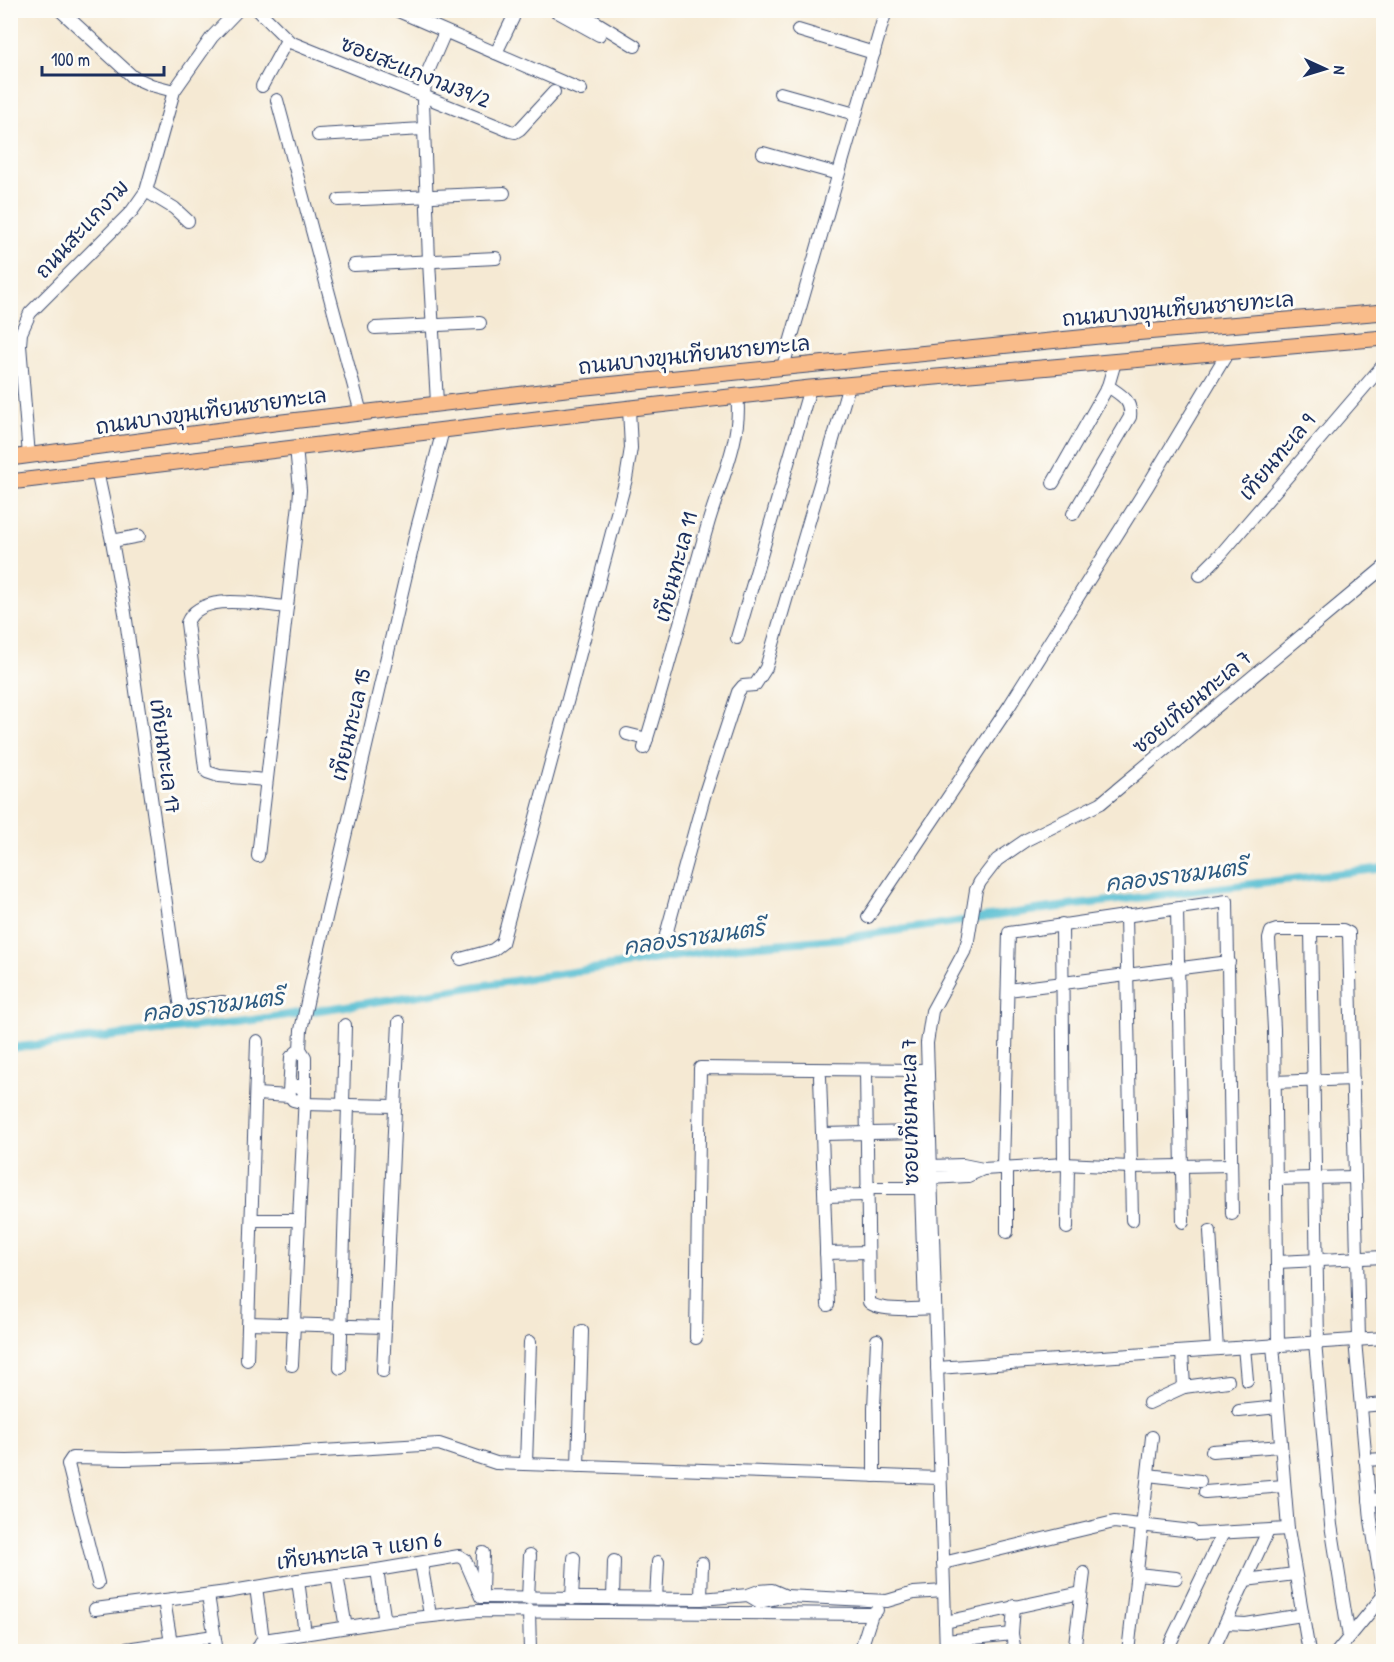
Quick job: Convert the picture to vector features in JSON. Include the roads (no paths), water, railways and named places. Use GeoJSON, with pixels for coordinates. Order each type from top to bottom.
{"type":"FeatureCollection","features":[{"type":"Feature","properties":{"kind":"main road","name":"ถนนบางขุนเทียนชายทะเล"},"geometry":{"type":"LineString","coordinates":[[10,458],[437,403],[783,367],[1264,321],[1383,312]]}},
{"type":"Feature","properties":{"kind":"main road","name":"ถนนบางขุนเทียนชายทะเล"},"geometry":{"type":"LineString","coordinates":[[10,482],[810,388],[1383,338]]}},
{"type":"Feature","properties":{"kind":"main road"},"geometry":{"type":"LineString","coordinates":[[755,370],[752,384],[758,394]]}},
{"type":"Feature","properties":{"kind":"main road"},"geometry":{"type":"LineString","coordinates":[[721,373],[728,384],[730,397]]}},
{"type":"Feature","properties":{"kind":"main road"},"geometry":{"type":"LineString","coordinates":[[28,456],[31,479]]}},
{"type":"Feature","properties":{"kind":"street"},"geometry":{"type":"LineString","coordinates":[[60,10],[133,77],[174,91]]}},
{"type":"Feature","properties":{"kind":"street","name":"ถนนสะแกงาม"},"geometry":{"type":"LineString","coordinates":[[28,456],[20,356],[23,325],[30,313],[132,211],[146,191],[174,91],[212,37],[237,10]]}},
{"type":"Feature","properties":{"kind":"street","name":"ซอยสะแกงาม39/2"},"geometry":{"type":"LineString","coordinates":[[258,10],[287,40],[515,132],[554,92]]}},
{"type":"Feature","properties":{"kind":"street"},"geometry":{"type":"LineString","coordinates":[[396,10],[581,90]]}},
{"type":"Feature","properties":{"kind":"street"},"geometry":{"type":"LineString","coordinates":[[554,10],[599,35]]}},
{"type":"Feature","properties":{"kind":"street"},"geometry":{"type":"LineString","coordinates":[[576,10],[635,46]]}},
{"type":"Feature","properties":{"kind":"street"},"geometry":{"type":"LineString","coordinates":[[783,367],[886,10]]}},
{"type":"Feature","properties":{"kind":"street"},"geometry":{"type":"LineString","coordinates":[[496,53],[513,18]]}},
{"type":"Feature","properties":{"kind":"street"},"geometry":{"type":"LineString","coordinates":[[798,30],[874,53]]}},
{"type":"Feature","properties":{"kind":"street"},"geometry":{"type":"LineString","coordinates":[[437,403],[423,129],[426,76],[445,32]]}},
{"type":"Feature","properties":{"kind":"street"},"geometry":{"type":"LineString","coordinates":[[262,86],[287,40]]}},
{"type":"Feature","properties":{"kind":"street"},"geometry":{"type":"LineString","coordinates":[[780,93],[855,114]]}},
{"type":"Feature","properties":{"kind":"street"},"geometry":{"type":"LineString","coordinates":[[277,100],[361,413]]}},
{"type":"Feature","properties":{"kind":"street"},"geometry":{"type":"LineString","coordinates":[[318,135],[423,129]]}},
{"type":"Feature","properties":{"kind":"street"},"geometry":{"type":"LineString","coordinates":[[763,153],[838,174]]}},
{"type":"Feature","properties":{"kind":"street"},"geometry":{"type":"LineString","coordinates":[[146,191],[174,208],[188,221]]}},
{"type":"Feature","properties":{"kind":"street"},"geometry":{"type":"LineString","coordinates":[[339,200],[504,193]]}},
{"type":"Feature","properties":{"kind":"street"},"geometry":{"type":"LineString","coordinates":[[354,265],[496,258]]}},
{"type":"Feature","properties":{"kind":"street"},"geometry":{"type":"LineString","coordinates":[[375,328],[480,323]]}},
{"type":"Feature","properties":{"kind":"street"},"geometry":{"type":"LineString","coordinates":[[868,917],[1010,705],[1147,487],[1228,352]]}},
{"type":"Feature","properties":{"kind":"street"},"geometry":{"type":"LineString","coordinates":[[1053,483],[1108,386],[1115,362]]}},
{"type":"Feature","properties":{"kind":"street","name":"เทียนทะเล 9"},"geometry":{"type":"LineString","coordinates":[[1200,575],[1221,554],[1383,364]]}},
{"type":"Feature","properties":{"kind":"street"},"geometry":{"type":"LineString","coordinates":[[664,942],[705,793],[738,692],[743,686],[755,685],[766,668],[849,384]]}},
{"type":"Feature","properties":{"kind":"street"},"geometry":{"type":"LineString","coordinates":[[1073,514],[1130,417],[1131,405],[1108,386]]}},
{"type":"Feature","properties":{"kind":"street"},"geometry":{"type":"LineString","coordinates":[[737,638],[810,388]]}},
{"type":"Feature","properties":{"kind":"street","name":"เทียนทะเล 11"},"geometry":{"type":"LineString","coordinates":[[627,734],[646,744],[734,439],[739,410],[730,397]]}},
{"type":"Feature","properties":{"kind":"street"},"geometry":{"type":"LineString","coordinates":[[461,958],[493,950],[502,943],[626,479],[631,448],[629,409]]}},
{"type":"Feature","properties":{"kind":"street","name":"เทียนทะเล 15"},"geometry":{"type":"LineString","coordinates":[[300,1049],[308,1002],[416,532],[443,430]]}},
{"type":"Feature","properties":{"kind":"street"},"geometry":{"type":"LineString","coordinates":[[258,856],[300,490],[296,447]]}},
{"type":"Feature","properties":{"kind":"street","name":"เทียนทะเล 17"},"geometry":{"type":"LineString","coordinates":[[97,471],[126,623],[180,1002],[185,1007],[223,1002]]}},
{"type":"Feature","properties":{"kind":"street"},"geometry":{"type":"LineString","coordinates":[[112,541],[139,536]]}},
{"type":"Feature","properties":{"kind":"street","name":"ซอยเทียนทะเล 7"},"geometry":{"type":"LineString","coordinates":[[946,1646],[937,1368],[929,1304],[930,1172],[922,1071],[929,1019],[964,952],[976,890],[988,870],[1011,849],[1101,803],[1383,567]]}},
{"type":"Feature","properties":{"kind":"street"},"geometry":{"type":"LineString","coordinates":[[266,780],[219,776],[207,772],[187,623],[194,613],[222,601],[287,607]]}},
{"type":"Feature","properties":{"kind":"street"},"geometry":{"type":"LineString","coordinates":[[1007,1232],[1005,1168],[1009,933],[1227,901],[1232,1214]]}},
{"type":"Feature","properties":{"kind":"street"},"geometry":{"type":"LineString","coordinates":[[1177,909],[1180,968],[1183,1222]]}},
{"type":"Feature","properties":{"kind":"street"},"geometry":{"type":"LineString","coordinates":[[1126,915],[1132,1220]]}},
{"type":"Feature","properties":{"kind":"street"},"geometry":{"type":"LineString","coordinates":[[1062,924],[1067,1228]]}},
{"type":"Feature","properties":{"kind":"street"},"geometry":{"type":"LineString","coordinates":[[1309,1652],[1288,1529],[1278,1407],[1276,1179],[1270,934],[1276,930],[1343,930],[1349,933],[1360,1406],[1369,1500],[1383,1596],[1337,1652]]}},
{"type":"Feature","properties":{"kind":"street"},"geometry":{"type":"LineString","coordinates":[[1311,930],[1317,1178],[1316,1342],[1331,1524],[1349,1637]]}},
{"type":"Feature","properties":{"kind":"street"},"geometry":{"type":"LineString","coordinates":[[1008,990],[1229,962]]}},
{"type":"Feature","properties":{"kind":"street"},"geometry":{"type":"LineString","coordinates":[[383,1371],[399,1022]]}},
{"type":"Feature","properties":{"kind":"street"},"geometry":{"type":"LineString","coordinates":[[340,1368],[343,1326],[345,1025]]}},
{"type":"Feature","properties":{"kind":"street"},"geometry":{"type":"LineString","coordinates":[[247,1360],[257,1041]]}},
{"type":"Feature","properties":{"kind":"street"},"geometry":{"type":"LineString","coordinates":[[290,1094],[291,1057],[300,1049],[305,1057],[292,1365]]}},
{"type":"Feature","properties":{"kind":"street"},"geometry":{"type":"LineString","coordinates":[[696,1338],[700,1068],[866,1070],[922,1071],[918,1132],[929,1304],[885,1301],[879,1305],[873,1305],[869,1302],[866,1070]]}},
{"type":"Feature","properties":{"kind":"street"},"geometry":{"type":"LineString","coordinates":[[820,1077],[828,1305]]}},
{"type":"Feature","properties":{"kind":"street"},"geometry":{"type":"LineString","coordinates":[[1274,1082],[1353,1079]]}},
{"type":"Feature","properties":{"kind":"street"},"geometry":{"type":"LineString","coordinates":[[290,1094],[292,1087],[297,1086],[302,1088],[303,1098]]}},
{"type":"Feature","properties":{"kind":"street"},"geometry":{"type":"LineString","coordinates":[[256,1094],[290,1094]]}},
{"type":"Feature","properties":{"kind":"street"},"geometry":{"type":"LineString","coordinates":[[303,1098],[345,1105],[395,1106]]}},
{"type":"Feature","properties":{"kind":"street"},"geometry":{"type":"LineString","coordinates":[[822,1134],[918,1132]]}},
{"type":"Feature","properties":{"kind":"street"},"geometry":{"type":"LineString","coordinates":[[930,1172],[963,1165],[983,1169],[1066,1164],[1131,1167],[1231,1165]]}},
{"type":"Feature","properties":{"kind":"street"},"geometry":{"type":"LineString","coordinates":[[1276,1179],[1354,1177]]}},
{"type":"Feature","properties":{"kind":"street"},"geometry":{"type":"LineString","coordinates":[[825,1196],[921,1188]]}},
{"type":"Feature","properties":{"kind":"street"},"geometry":{"type":"LineString","coordinates":[[252,1220],[299,1220]]}},
{"type":"Feature","properties":{"kind":"street"},"geometry":{"type":"LineString","coordinates":[[1210,1231],[1217,1349]]}},
{"type":"Feature","properties":{"kind":"street"},"geometry":{"type":"LineString","coordinates":[[826,1253],[868,1252]]}},
{"type":"Feature","properties":{"kind":"street"},"geometry":{"type":"LineString","coordinates":[[1277,1262],[1383,1257]]}},
{"type":"Feature","properties":{"kind":"street"},"geometry":{"type":"LineString","coordinates":[[249,1323],[385,1327]]}},
{"type":"Feature","properties":{"kind":"street"},"geometry":{"type":"LineString","coordinates":[[578,1466],[582,1331]]}},
{"type":"Feature","properties":{"kind":"street"},"geometry":{"type":"LineString","coordinates":[[937,1368],[1383,1338]]}},
{"type":"Feature","properties":{"kind":"street"},"geometry":{"type":"LineString","coordinates":[[874,1476],[877,1340]]}},
{"type":"Feature","properties":{"kind":"street"},"geometry":{"type":"LineString","coordinates":[[526,1464],[530,1342]]}},
{"type":"Feature","properties":{"kind":"street"},"geometry":{"type":"LineString","coordinates":[[1244,1347],[1246,1380]]}},
{"type":"Feature","properties":{"kind":"street"},"geometry":{"type":"LineString","coordinates":[[1182,1352],[1184,1387]]}},
{"type":"Feature","properties":{"kind":"street"},"geometry":{"type":"LineString","coordinates":[[1149,1403],[1184,1387],[1228,1381]]}},
{"type":"Feature","properties":{"kind":"street"},"geometry":{"type":"LineString","coordinates":[[1360,1406],[1383,1404]]}},
{"type":"Feature","properties":{"kind":"street"},"geometry":{"type":"LineString","coordinates":[[1239,1411],[1278,1407]]}},
{"type":"Feature","properties":{"kind":"street"},"geometry":{"type":"LineString","coordinates":[[1128,1652],[1152,1437]]}},
{"type":"Feature","properties":{"kind":"street"},"geometry":{"type":"LineString","coordinates":[[98,1583],[68,1464],[72,1458],[125,1460],[237,1456],[439,1444],[491,1462],[940,1478]]}},
{"type":"Feature","properties":{"kind":"street"},"geometry":{"type":"LineString","coordinates":[[1212,1451],[1281,1446]]}},
{"type":"Feature","properties":{"kind":"street"},"geometry":{"type":"LineString","coordinates":[[1365,1460],[1383,1459]]}},
{"type":"Feature","properties":{"kind":"street"},"geometry":{"type":"LineString","coordinates":[[1148,1475],[1203,1486],[1284,1486]]}},
{"type":"Feature","properties":{"kind":"street"},"geometry":{"type":"LineString","coordinates":[[1369,1500],[1383,1498]]}},
{"type":"Feature","properties":{"kind":"street"},"geometry":{"type":"LineString","coordinates":[[943,1563],[1114,1522],[1195,1532],[1222,1533],[1288,1529]]}},
{"type":"Feature","properties":{"kind":"street"},"geometry":{"type":"LineString","coordinates":[[1212,1652],[1268,1531]]}},
{"type":"Feature","properties":{"kind":"street"},"geometry":{"type":"LineString","coordinates":[[1166,1652],[1222,1533]]}},
{"type":"Feature","properties":{"kind":"street"},"geometry":{"type":"LineString","coordinates":[[483,1553],[482,1597],[528,1604],[872,1614]]}},
{"type":"Feature","properties":{"kind":"street"},"geometry":{"type":"LineString","coordinates":[[530,1555],[528,1604],[530,1652]]}},
{"type":"Feature","properties":{"kind":"street","name":"เทียนทะเล 7 แยก 6"},"geometry":{"type":"LineString","coordinates":[[95,1609],[208,1595],[463,1557],[482,1597]]}},
{"type":"Feature","properties":{"kind":"street"},"geometry":{"type":"LineString","coordinates":[[572,1599],[574,1558]]}},
{"type":"Feature","properties":{"kind":"street"},"geometry":{"type":"LineString","coordinates":[[613,1599],[614,1561]]}},
{"type":"Feature","properties":{"kind":"street"},"geometry":{"type":"LineString","coordinates":[[656,1599],[658,1562]]}},
{"type":"Feature","properties":{"kind":"street"},"geometry":{"type":"LineString","coordinates":[[421,1563],[429,1609]]}},
{"type":"Feature","properties":{"kind":"street"},"geometry":{"type":"LineString","coordinates":[[701,1599],[702,1563]]}},
{"type":"Feature","properties":{"kind":"street"},"geometry":{"type":"LineString","coordinates":[[377,1570],[384,1616]]}},
{"type":"Feature","properties":{"kind":"street"},"geometry":{"type":"LineString","coordinates":[[1074,1652],[1083,1573]]}},
{"type":"Feature","properties":{"kind":"street"},"geometry":{"type":"LineString","coordinates":[[1137,1574],[1176,1578]]}},
{"type":"Feature","properties":{"kind":"street"},"geometry":{"type":"LineString","coordinates":[[1245,1581],[1295,1574]]}},
{"type":"Feature","properties":{"kind":"street"},"geometry":{"type":"LineString","coordinates":[[337,1575],[345,1622]]}},
{"type":"Feature","properties":{"kind":"street"},"geometry":{"type":"LineString","coordinates":[[298,1580],[304,1626]]}},
{"type":"Feature","properties":{"kind":"street"},"geometry":{"type":"LineString","coordinates":[[256,1587],[262,1632]]}},
{"type":"Feature","properties":{"kind":"street"},"geometry":{"type":"LineString","coordinates":[[256,1652],[263,1641],[334,1629],[437,1614],[572,1599],[701,1599],[748,1595],[759,1590],[772,1590],[786,1596],[887,1601],[914,1593],[944,1591]]}},
{"type":"Feature","properties":{"kind":"street"},"geometry":{"type":"LineString","coordinates":[[945,1622],[1081,1593]]}},
{"type":"Feature","properties":{"kind":"street"},"geometry":{"type":"LineString","coordinates":[[208,1595],[217,1652]]}},
{"type":"Feature","properties":{"kind":"street"},"geometry":{"type":"LineString","coordinates":[[164,1600],[172,1647]]}},
{"type":"Feature","properties":{"kind":"street"},"geometry":{"type":"LineString","coordinates":[[860,1652],[872,1614],[887,1601]]}},
{"type":"Feature","properties":{"kind":"street"},"geometry":{"type":"LineString","coordinates":[[1014,1606],[1012,1634],[1016,1652]]}},
{"type":"Feature","properties":{"kind":"street"},"geometry":{"type":"LineString","coordinates":[[1226,1623],[1246,1624],[1302,1616]]}},
{"type":"Feature","properties":{"kind":"street"},"geometry":{"type":"LineString","coordinates":[[946,1646],[1012,1634]]}},
{"type":"Feature","properties":{"kind":"street"},"geometry":{"type":"LineString","coordinates":[[106,1652],[172,1647],[214,1636]]}},
{"type":"Feature","properties":{"kind":"waterway","name":"คลองราชมนตรี"},"geometry":{"type":"LineString","coordinates":[[10,1048],[253,1020],[738,947],[845,938],[1043,909],[1384,868]]}}]}
